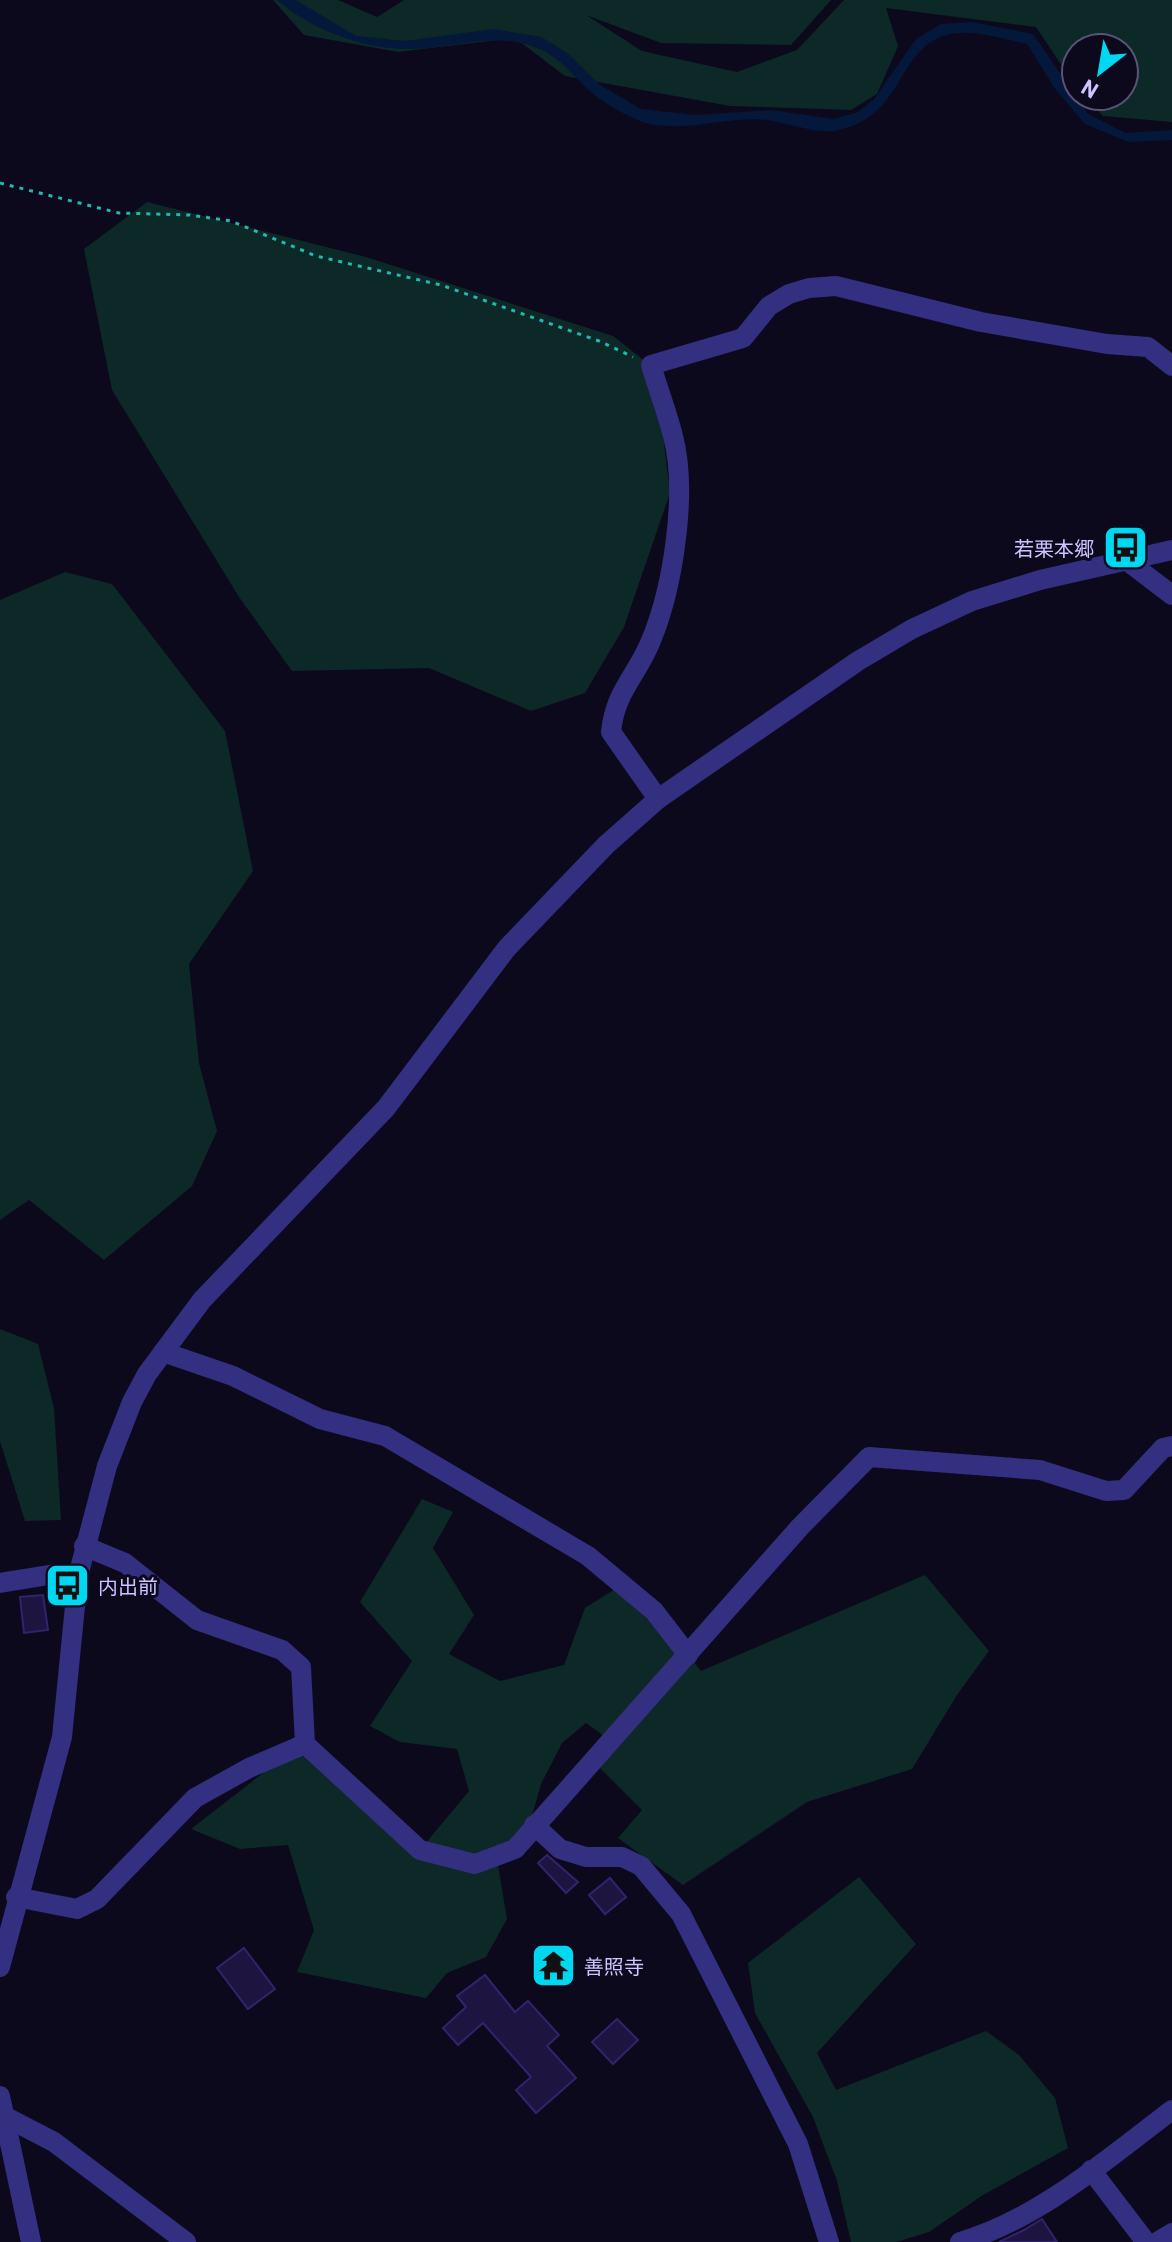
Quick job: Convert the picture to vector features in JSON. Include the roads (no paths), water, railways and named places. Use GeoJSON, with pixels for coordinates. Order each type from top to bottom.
{"type":"FeatureCollection","features":[{"type":"Feature","properties":{"kind":"street"},"geometry":{"type":"LineString","coordinates":[[658,799],[611,732],[614,707],[649,645],[666,598],[675,530],[674,439],[651,365],[743,338],[769,306],[789,294],[809,288],[836,286],[981,322],[1107,344],[1148,347],[1172,366]]}},
{"type":"Feature","properties":{"kind":"street"},"geometry":{"type":"LineString","coordinates":[[1,1959],[62,1737],[78,1576],[84,1546],[122,1423],[147,1374],[234,1264],[386,1108],[507,948],[606,845],[658,799],[858,661],[912,629],[972,601],[1172,550]]}},
{"type":"Feature","properties":{"kind":"street"},"geometry":{"type":"LineString","coordinates":[[1126,560],[1172,595]]}},
{"type":"Feature","properties":{"kind":"street"},"geometry":{"type":"LineString","coordinates":[[163,1352],[233,1376],[320,1419],[385,1436],[588,1556],[654,1611],[688,1655]]}},
{"type":"Feature","properties":{"kind":"street"},"geometry":{"type":"LineString","coordinates":[[84,1546],[125,1563],[197,1620],[282,1650],[301,1667],[305,1744],[420,1850],[475,1864],[515,1849],[800,1527],[869,1457],[1040,1470],[1106,1491],[1124,1490],[1163,1448],[1172,1446]]}},
{"type":"Feature","properties":{"kind":"street"},"geometry":{"type":"LineString","coordinates":[[0,1583],[55,1574],[78,1576]]}},
{"type":"Feature","properties":{"kind":"street"},"geometry":{"type":"LineString","coordinates":[[16,1897],[77,1909],[97,1899],[195,1798],[249,1768],[305,1744]]}},
{"type":"Feature","properties":{"kind":"street"},"geometry":{"type":"LineString","coordinates":[[534,1825],[560,1849],[586,1857],[622,1857],[641,1866],[681,1914],[798,2144],[829,2242]]}},
{"type":"Feature","properties":{"kind":"street"},"geometry":{"type":"LineString","coordinates":[[1,2108],[31,2242]]}},
{"type":"Feature","properties":{"kind":"street"},"geometry":{"type":"LineString","coordinates":[[1,2108],[54,2142],[186,2242]]}},
{"type":"Feature","properties":{"kind":"street"},"geometry":{"type":"LineString","coordinates":[[960,2242],[983,2239],[1052,2198],[1172,2110]]}},
{"type":"Feature","properties":{"kind":"street"},"geometry":{"type":"LineString","coordinates":[[1091,2170],[1146,2242]]}},
{"type":"Feature","properties":{"kind":"street"},"geometry":{"type":"LineString","coordinates":[[1157,2242],[1172,2233]]}},
{"type":"Feature","properties":{"kind":"water"},"geometry":{"type":"Polygon","coordinates":[[[277,0],[296,0],[356,36],[405,41],[494,29],[541,37],[569,54],[600,85],[641,109],[694,115],[771,110],[834,119],[858,112],[874,99],[916,39],[941,24],[972,22],[1033,34],[1060,73],[1060,95],[1027,44],[964,33],[943,36],[928,44],[916,55],[876,112],[860,123],[839,130],[821,131],[751,119],[666,126],[635,119],[613,108],[593,94],[567,68],[537,48],[520,43],[487,41],[422,49],[388,48],[337,35],[277,0]]]}},
{"type":"Feature","properties":{"kind":"water"},"geometry":{"type":"Polygon","coordinates":[[[1075,112],[1087,112],[1125,133],[1172,130],[1172,140],[1128,142],[1085,124],[1075,112]]]}},
{"type":"Feature","properties":{"kind":"place","name":"若栗本郷"},"geometry":{"type":"Point","coordinates":[1125,548]}},
{"type":"Feature","properties":{"kind":"place","name":"内出前"},"geometry":{"type":"Point","coordinates":[67,1586]}},
{"type":"Feature","properties":{"kind":"place","name":"善照寺"},"geometry":{"type":"Point","coordinates":[553,1966]}}]}
